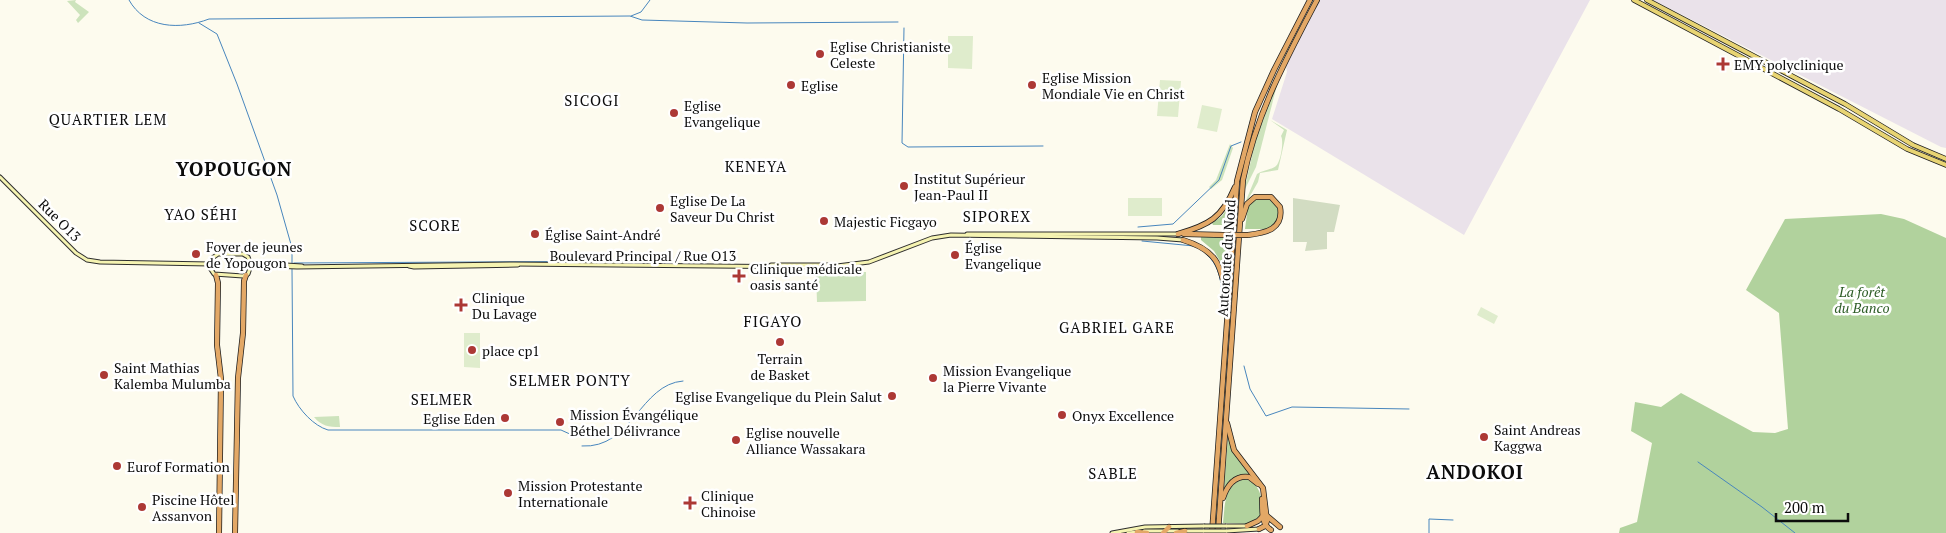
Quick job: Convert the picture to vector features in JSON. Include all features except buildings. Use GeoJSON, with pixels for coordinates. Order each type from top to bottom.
{"type":"FeatureCollection","features":[{"type":"Feature","properties":{"kind":"highway","name":"Autoroute du Nord"},"geometry":{"type":"LineString","coordinates":[[1212,533],[1237,181],[1255,112],[1310,0]]}},
{"type":"Feature","properties":{"kind":"highway","name":"Autoroute du Nord"},"geometry":{"type":"LineString","coordinates":[[1218,533],[1243,180],[1256,126],[1269,93],[1317,0]]}},
{"type":"Feature","properties":{"kind":"highway"},"geometry":{"type":"LineString","coordinates":[[1178,234],[1197,229],[1215,219],[1226,206],[1237,181]]}},
{"type":"Feature","properties":{"kind":"highway"},"geometry":{"type":"LineString","coordinates":[[1178,234],[1248,235],[1268,232],[1277,225],[1281,210],[1273,198],[1262,195],[1249,201],[1239,230]]}},
{"type":"Feature","properties":{"kind":"highway"},"geometry":{"type":"LineString","coordinates":[[1183,240],[1201,246],[1215,260],[1222,274],[1228,302]]}},
{"type":"Feature","properties":{"kind":"highway"},"geometry":{"type":"LineString","coordinates":[[216,275],[218,283],[218,344],[221,379],[219,533]]}},
{"type":"Feature","properties":{"kind":"highway"},"geometry":{"type":"LineString","coordinates":[[235,533],[238,378],[243,333],[244,281],[246,275]]}},
{"type":"Feature","properties":{"kind":"highway"},"geometry":{"type":"LineString","coordinates":[[1226,417],[1234,450],[1261,484],[1265,526]]}},
{"type":"Feature","properties":{"kind":"highway"},"geometry":{"type":"LineString","coordinates":[[1221,504],[1226,489],[1234,480],[1249,477],[1260,487],[1265,516],[1280,526]]}},
{"type":"Feature","properties":{"kind":"highway"},"geometry":{"type":"LineString","coordinates":[[1247,526],[1258,522],[1265,516]]}},
{"type":"Feature","properties":{"kind":"highway"},"geometry":{"type":"LineString","coordinates":[[1259,529],[1265,526]]}},
{"type":"Feature","properties":{"kind":"highway"},"geometry":{"type":"LineString","coordinates":[[1265,526],[1271,530]]}},
{"type":"Feature","properties":{"kind":"highway"},"geometry":{"type":"LineString","coordinates":[[1158,527],[1164,532],[1169,527]]}},
{"type":"Feature","properties":{"kind":"highway"},"geometry":{"type":"LineString","coordinates":[[1176,533],[1185,531]]}},
{"type":"Feature","properties":{"kind":"highway"},"geometry":{"type":"LineString","coordinates":[[1137,532],[1147,533]]}},
{"type":"Feature","properties":{"kind":"main road"},"geometry":{"type":"LineString","coordinates":[[1634,0],[1856,118],[1907,149],[1946,165]]}},
{"type":"Feature","properties":{"kind":"main road"},"geometry":{"type":"LineString","coordinates":[[1647,0],[1853,109],[1914,145],[1946,159]]}},
{"type":"Feature","properties":{"kind":"main road","name":"Rue O13"},"geometry":{"type":"LineString","coordinates":[[0,176],[76,252],[93,261],[210,264]]}},
{"type":"Feature","properties":{"kind":"main road","name":"Boulevard Principal / Rue O13"},"geometry":{"type":"LineString","coordinates":[[251,265],[849,265],[878,260],[932,238],[975,232],[1059,235]]}},
{"type":"Feature","properties":{"kind":"main road"},"geometry":{"type":"LineString","coordinates":[[1059,235],[1178,234]]}},
{"type":"Feature","properties":{"kind":"main road"},"geometry":{"type":"LineString","coordinates":[[1059,235],[1183,240]]}},
{"type":"Feature","properties":{"kind":"main road"},"geometry":{"type":"LineString","coordinates":[[218,254],[230,254],[246,255],[251,265],[246,275],[216,275],[210,264],[211,259],[218,254]]}},
{"type":"Feature","properties":{"kind":"main road","name":"Boulevard Principal / Rue O13"},"geometry":{"type":"LineString","coordinates":[[409,265],[414,268],[518,265]]}},
{"type":"Feature","properties":{"kind":"main road"},"geometry":{"type":"LineString","coordinates":[[1128,533],[1247,526]]}},
{"type":"Feature","properties":{"kind":"main road"},"geometry":{"type":"LineString","coordinates":[[1112,533],[1132,528],[1169,527],[1204,529]]}},
{"type":"Feature","properties":{"kind":"main road"},"geometry":{"type":"LineString","coordinates":[[1226,528],[1259,529]]}},
{"type":"Feature","properties":{"kind":"shaded area"},"geometry":{"type":"Polygon","coordinates":[[[1317,0],[1590,0],[1464,235],[1272,119],[1287,72],[1285,61],[1317,0]]]}},
{"type":"Feature","properties":{"kind":"shaded area"},"geometry":{"type":"Polygon","coordinates":[[[1653,0],[1946,0],[1946,148],[1941,147],[1653,0]]]}},
{"type":"Feature","properties":{"kind":"green space"},"geometry":{"type":"Polygon","coordinates":[[[76,0],[75,2],[89,12],[78,23],[76,20],[80,15],[67,1],[76,0]]]}},
{"type":"Feature","properties":{"kind":"green space"},"geometry":{"type":"Polygon","coordinates":[[[948,36],[973,36],[972,69],[948,68],[948,36]]]}},
{"type":"Feature","properties":{"kind":"green space"},"geometry":{"type":"Polygon","coordinates":[[[1160,80],[1181,81],[1178,117],[1157,116],[1160,80]]]}},
{"type":"Feature","properties":{"kind":"green space"},"geometry":{"type":"Polygon","coordinates":[[[1278,81],[1256,167],[1244,191],[1256,138],[1278,81]]]}},
{"type":"Feature","properties":{"kind":"green space"},"geometry":{"type":"Polygon","coordinates":[[[1202,105],[1222,109],[1217,132],[1197,128],[1202,105]]]}},
{"type":"Feature","properties":{"kind":"green space"},"geometry":{"type":"Polygon","coordinates":[[[1270,120],[1287,130],[1278,170],[1260,173],[1258,182],[1242,210],[1257,174],[1276,166],[1281,156],[1281,136],[1284,130],[1270,120]]]}},
{"type":"Feature","properties":{"kind":"green space"},"geometry":{"type":"Polygon","coordinates":[[[1230,144],[1233,148],[1222,180],[1211,189],[1209,187],[1216,180],[1230,144]]]}},
{"type":"Feature","properties":{"kind":"green space"},"geometry":{"type":"Polygon","coordinates":[[[1258,197],[1270,198],[1279,208],[1277,220],[1268,229],[1245,229],[1248,207],[1258,197]]]}},
{"type":"Feature","properties":{"kind":"green space"},"geometry":{"type":"Polygon","coordinates":[[[1128,198],[1162,198],[1162,216],[1128,216],[1128,198]]]}},
{"type":"Feature","properties":{"kind":"green space"},"geometry":{"type":"Polygon","coordinates":[[[1293,198],[1340,205],[1334,232],[1327,232],[1327,249],[1305,251],[1307,242],[1293,242],[1293,198]]]}},
{"type":"Feature","properties":{"kind":"green space"},"geometry":{"type":"Polygon","coordinates":[[[1228,207],[1231,208],[1230,220],[1222,225],[1213,225],[1212,223],[1222,216],[1228,207]]]}},
{"type":"Feature","properties":{"kind":"green space","name":"La forêt du Banco"},"geometry":{"type":"Polygon","coordinates":[[[1881,214],[1904,219],[1946,238],[1946,533],[1619,533],[1620,528],[1637,522],[1652,443],[1631,431],[1635,402],[1661,407],[1681,393],[1753,432],[1775,433],[1788,429],[1779,313],[1746,290],[1785,219],[1881,214]]]}},
{"type":"Feature","properties":{"kind":"green space"},"geometry":{"type":"Polygon","coordinates":[[[1201,236],[1229,236],[1226,268],[1224,268],[1214,251],[1201,240],[1201,236]]]}},
{"type":"Feature","properties":{"kind":"green space"},"geometry":{"type":"Polygon","coordinates":[[[816,272],[866,272],[866,301],[817,302],[816,272]]]}},
{"type":"Feature","properties":{"kind":"green space"},"geometry":{"type":"Polygon","coordinates":[[[1481,307],[1498,316],[1494,324],[1477,315],[1481,307]]]}},
{"type":"Feature","properties":{"kind":"green space","name":"place cp1"},"geometry":{"type":"Polygon","coordinates":[[[464,333],[480,333],[480,368],[464,367],[464,333]]]}},
{"type":"Feature","properties":{"kind":"green space"},"geometry":{"type":"Polygon","coordinates":[[[339,416],[340,427],[326,425],[314,417],[339,416]]]}},
{"type":"Feature","properties":{"kind":"green space"},"geometry":{"type":"Polygon","coordinates":[[[1228,437],[1233,451],[1251,475],[1235,477],[1224,489],[1228,437]]]}},
{"type":"Feature","properties":{"kind":"green space"},"geometry":{"type":"Polygon","coordinates":[[[1245,479],[1251,481],[1258,489],[1262,505],[1261,516],[1247,524],[1223,523],[1225,502],[1229,490],[1233,485],[1245,479]]]}},
{"type":"Feature","properties":{"kind":"waterway"},"geometry":{"type":"LineString","coordinates":[[129,0],[144,17],[154,22],[175,25],[187,25],[209,19],[630,16],[642,20],[747,23],[898,22]]}},
{"type":"Feature","properties":{"kind":"waterway"},"geometry":{"type":"LineString","coordinates":[[631,16],[641,12],[650,0]]}},
{"type":"Feature","properties":{"kind":"waterway"},"geometry":{"type":"LineString","coordinates":[[199,23],[217,34],[237,84],[277,195],[292,248],[292,264]]}},
{"type":"Feature","properties":{"kind":"waterway"},"geometry":{"type":"LineString","coordinates":[[904,28],[902,143],[908,147],[1043,146]]}},
{"type":"Feature","properties":{"kind":"waterway"},"geometry":{"type":"LineString","coordinates":[[1138,227],[1173,224],[1219,180],[1231,146],[1241,142]]}},
{"type":"Feature","properties":{"kind":"waterway"},"geometry":{"type":"LineString","coordinates":[[1142,241],[1194,246],[1203,251]]}},
{"type":"Feature","properties":{"kind":"waterway"},"geometry":{"type":"LineString","coordinates":[[1206,254],[1212,260],[1219,273],[1222,311]]}},
{"type":"Feature","properties":{"kind":"waterway"},"geometry":{"type":"LineString","coordinates":[[294,263],[658,261]]}},
{"type":"Feature","properties":{"kind":"waterway"},"geometry":{"type":"LineString","coordinates":[[292,268],[293,396],[303,412],[317,425],[328,430],[561,430],[572,435]]}},
{"type":"Feature","properties":{"kind":"waterway"},"geometry":{"type":"LineString","coordinates":[[1244,366],[1250,389],[1266,416],[1292,407],[1409,409]]}},
{"type":"Feature","properties":{"kind":"waterway"},"geometry":{"type":"LineString","coordinates":[[582,446],[599,444],[613,438],[625,428],[656,393],[668,385],[683,381]]}},
{"type":"Feature","properties":{"kind":"waterway"},"geometry":{"type":"LineString","coordinates":[[1698,462],[1795,533]]}},
{"type":"Feature","properties":{"kind":"waterway"},"geometry":{"type":"LineString","coordinates":[[1429,533],[1429,519],[1453,520]]}},
{"type":"Feature","properties":{"kind":"place","name":"Eglise Christianiste Celeste"},"geometry":{"type":"Point","coordinates":[820,54]}},
{"type":"Feature","properties":{"kind":"place","name":"EMY polyclinique"},"geometry":{"type":"Point","coordinates":[1723,64]}},
{"type":"Feature","properties":{"kind":"place","name":"Eglise"},"geometry":{"type":"Point","coordinates":[791,85]}},
{"type":"Feature","properties":{"kind":"place","name":"Eglise Mission Mondiale Vie en Christ"},"geometry":{"type":"Point","coordinates":[1032,85]}},
{"type":"Feature","properties":{"kind":"place","name":"Eglise Evangelique"},"geometry":{"type":"Point","coordinates":[674,113]}},
{"type":"Feature","properties":{"kind":"place","name":"Institut Supérieur Jean-Paul II"},"geometry":{"type":"Point","coordinates":[904,186]}},
{"type":"Feature","properties":{"kind":"place","name":"Eglise De La Saveur Du Christ"},"geometry":{"type":"Point","coordinates":[660,208]}},
{"type":"Feature","properties":{"kind":"place","name":"Majestic Ficgayo"},"geometry":{"type":"Point","coordinates":[824,221]}},
{"type":"Feature","properties":{"kind":"place","name":"Église Saint-André"},"geometry":{"type":"Point","coordinates":[535,234]}},
{"type":"Feature","properties":{"kind":"place","name":"Foyer de jeunes de Yopougon"},"geometry":{"type":"Point","coordinates":[196,254]}},
{"type":"Feature","properties":{"kind":"place","name":"Église Evangelique"},"geometry":{"type":"Point","coordinates":[955,255]}},
{"type":"Feature","properties":{"kind":"place","name":"Clinique médicale oasis santé"},"geometry":{"type":"Point","coordinates":[739,276]}},
{"type":"Feature","properties":{"kind":"place","name":"Clinique Du Lavage"},"geometry":{"type":"Point","coordinates":[461,305]}},
{"type":"Feature","properties":{"kind":"place","name":"Terrain de Basket"},"geometry":{"type":"Point","coordinates":[780,342]}},
{"type":"Feature","properties":{"kind":"place","name":"place cp1"},"geometry":{"type":"Point","coordinates":[472,350]}},
{"type":"Feature","properties":{"kind":"place","name":"Saint Mathias Kalemba Mulumba"},"geometry":{"type":"Point","coordinates":[104,375]}},
{"type":"Feature","properties":{"kind":"place","name":"Mission Evangelique la Pierre Vivante"},"geometry":{"type":"Point","coordinates":[933,378]}},
{"type":"Feature","properties":{"kind":"place","name":"Eglise Evangelique du Plein Salut"},"geometry":{"type":"Point","coordinates":[892,396]}},
{"type":"Feature","properties":{"kind":"place","name":"Onyx Excellence"},"geometry":{"type":"Point","coordinates":[1062,415]}},
{"type":"Feature","properties":{"kind":"place","name":"Eglise Eden"},"geometry":{"type":"Point","coordinates":[505,418]}},
{"type":"Feature","properties":{"kind":"place","name":"Mission Évangélique Béthel Délivrance"},"geometry":{"type":"Point","coordinates":[560,422]}},
{"type":"Feature","properties":{"kind":"place","name":"Saint Andreas Kaggwa"},"geometry":{"type":"Point","coordinates":[1484,437]}},
{"type":"Feature","properties":{"kind":"place","name":"Eglise nouvelle Alliance Wassakara"},"geometry":{"type":"Point","coordinates":[736,440]}},
{"type":"Feature","properties":{"kind":"place","name":"Eurof Formation"},"geometry":{"type":"Point","coordinates":[117,466]}},
{"type":"Feature","properties":{"kind":"place","name":"Mission Protestante Internationale"},"geometry":{"type":"Point","coordinates":[508,493]}},
{"type":"Feature","properties":{"kind":"place","name":"Clinique Chinoise"},"geometry":{"type":"Point","coordinates":[690,503]}},
{"type":"Feature","properties":{"kind":"place","name":"Piscine Hôtel Assanvon"},"geometry":{"type":"Point","coordinates":[142,507]}},
{"type":"Feature","properties":{"kind":"district","name":"SICOGI"},"geometry":{"type":"Point","coordinates":[592,100]}},
{"type":"Feature","properties":{"kind":"district","name":"QUARTIER LEM"},"geometry":{"type":"Point","coordinates":[108,119]}},
{"type":"Feature","properties":{"kind":"district","name":"KENEYA"},"geometry":{"type":"Point","coordinates":[756,166]}},
{"type":"Feature","properties":{"kind":"district","name":"YOPOUGON"},"geometry":{"type":"Point","coordinates":[234,168]}},
{"type":"Feature","properties":{"kind":"district","name":"YAO SÉHI"},"geometry":{"type":"Point","coordinates":[201,214]}},
{"type":"Feature","properties":{"kind":"district","name":"SIPOREX"},"geometry":{"type":"Point","coordinates":[997,216]}},
{"type":"Feature","properties":{"kind":"district","name":"SCORE"},"geometry":{"type":"Point","coordinates":[435,225]}},
{"type":"Feature","properties":{"kind":"district","name":"FIGAYO"},"geometry":{"type":"Point","coordinates":[773,321]}},
{"type":"Feature","properties":{"kind":"district","name":"GABRIEL GARE"},"geometry":{"type":"Point","coordinates":[1117,327]}},
{"type":"Feature","properties":{"kind":"district","name":"SELMER PONTY"},"geometry":{"type":"Point","coordinates":[570,380]}},
{"type":"Feature","properties":{"kind":"district","name":"SELMER"},"geometry":{"type":"Point","coordinates":[442,399]}},
{"type":"Feature","properties":{"kind":"district","name":"ANDOKOI"},"geometry":{"type":"Point","coordinates":[1475,471]}},
{"type":"Feature","properties":{"kind":"district","name":"SABLE"},"geometry":{"type":"Point","coordinates":[1113,473]}}]}
